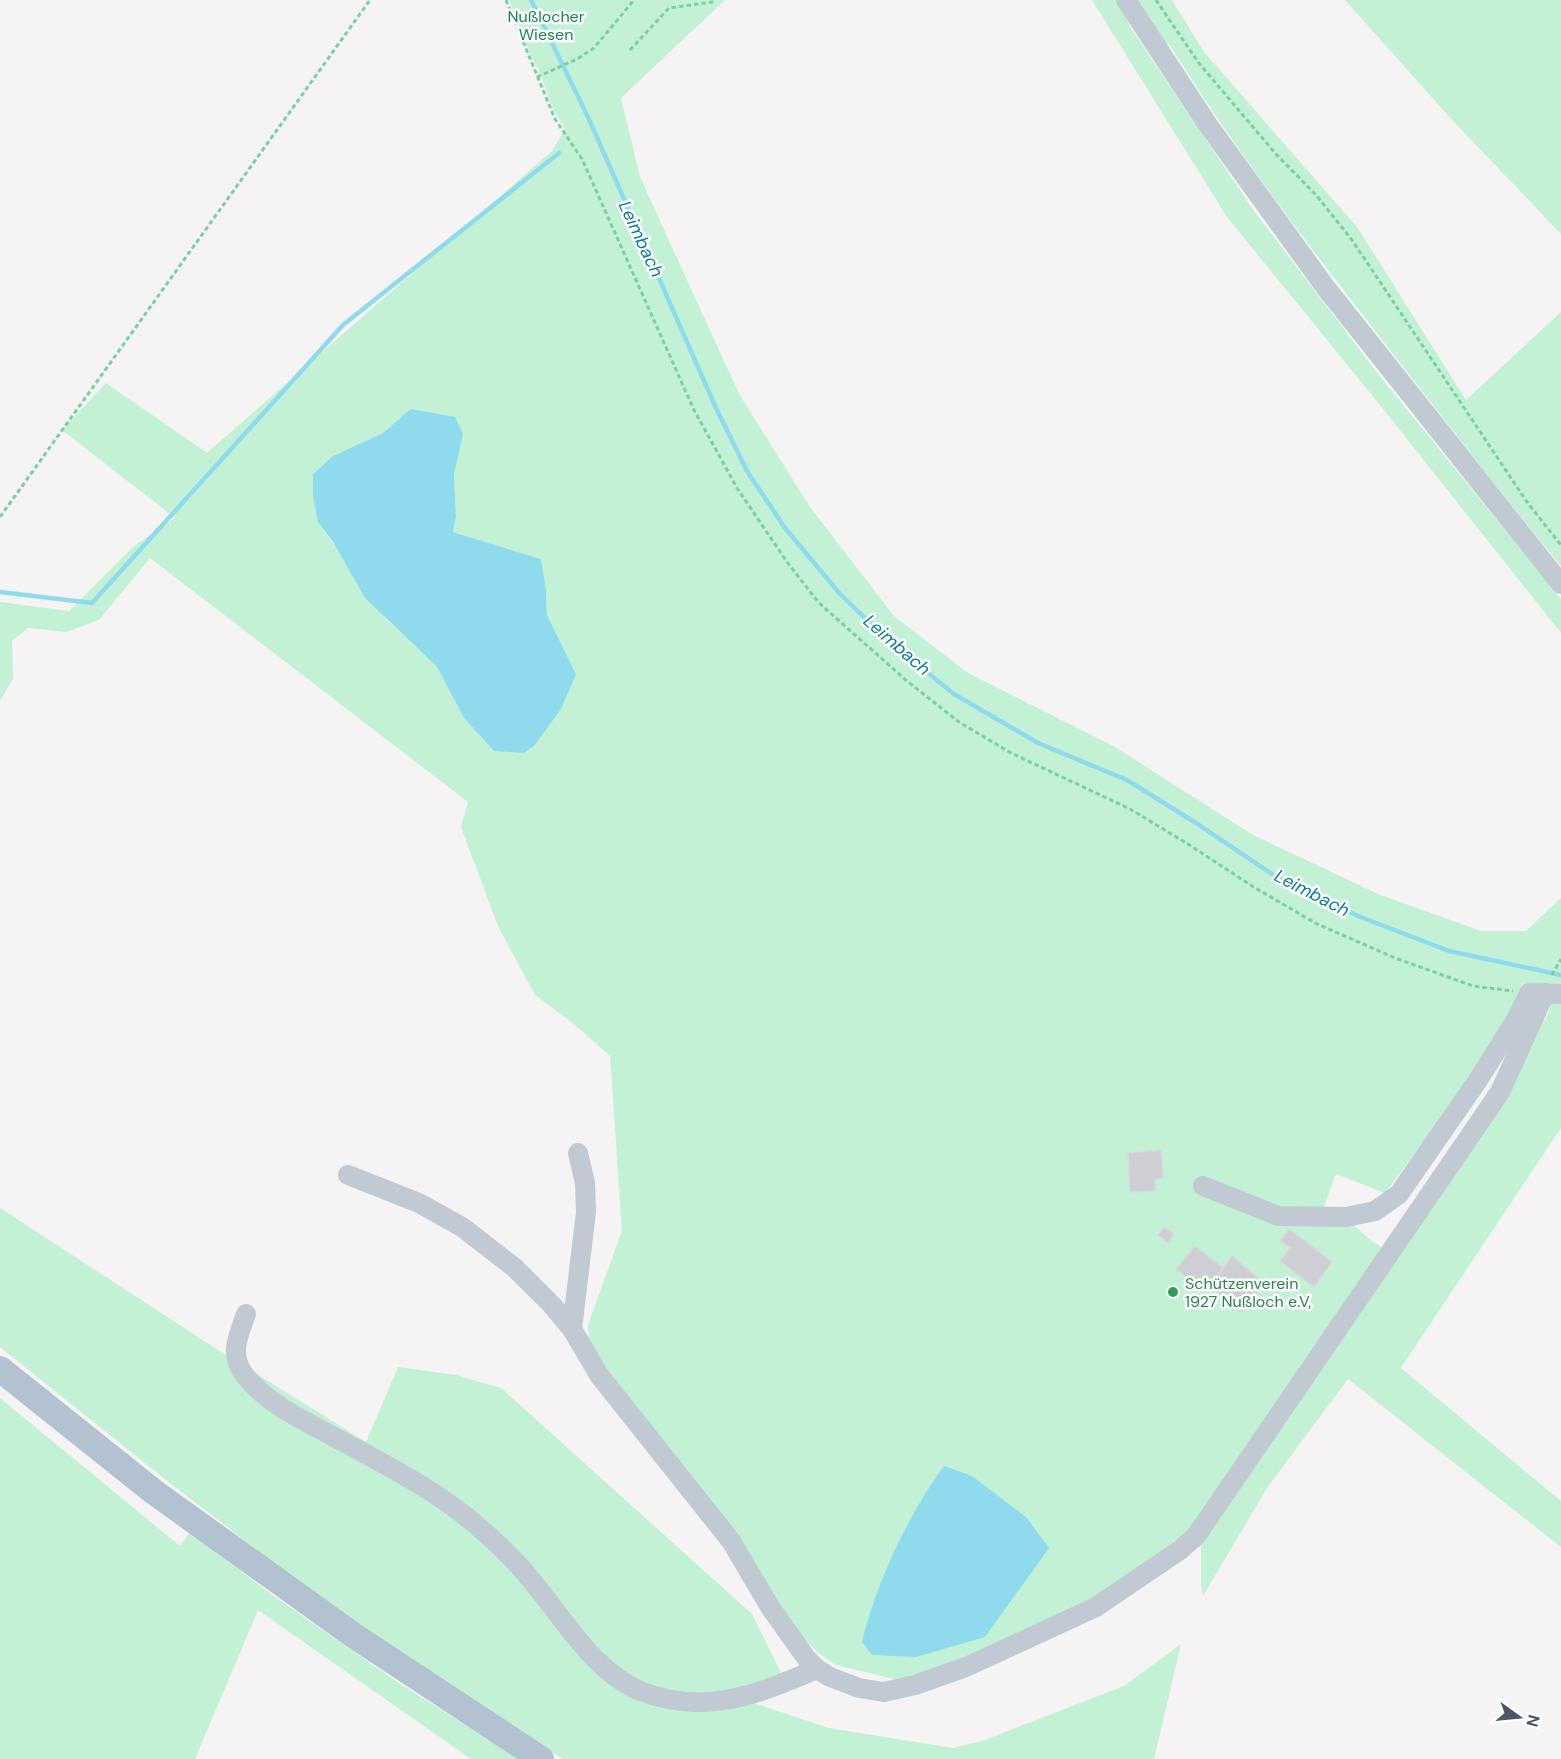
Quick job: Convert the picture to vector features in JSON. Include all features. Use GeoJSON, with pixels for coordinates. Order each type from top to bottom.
{"type":"FeatureCollection","features":[{"type":"Feature","properties":{"kind":"main road"},"geometry":{"type":"LineString","coordinates":[[0,1369],[154,1492],[353,1635],[541,1759]]}},
{"type":"Feature","properties":{"kind":"street"},"geometry":{"type":"LineString","coordinates":[[1126,0],[1208,125],[1326,288],[1561,584]]}},
{"type":"Feature","properties":{"kind":"street"},"geometry":{"type":"LineString","coordinates":[[1203,1186],[1278,1216],[1346,1217],[1375,1211],[1399,1194],[1478,1080],[1516,1020],[1546,990]]}},
{"type":"Feature","properties":{"kind":"street"},"geometry":{"type":"LineString","coordinates":[[348,1175],[419,1203],[462,1227],[516,1269],[572,1329],[599,1375],[732,1541],[770,1607],[807,1659],[830,1677],[850,1685],[884,1692],[915,1685],[956,1671],[1096,1607],[1180,1550],[1196,1536],[1500,1092],[1546,990]]}},
{"type":"Feature","properties":{"kind":"street"},"geometry":{"type":"LineString","coordinates":[[572,1329],[586,1212],[585,1183],[578,1153]]}},
{"type":"Feature","properties":{"kind":"street"},"geometry":{"type":"LineString","coordinates":[[246,1314],[235,1357],[246,1377],[286,1410],[425,1488],[480,1528],[519,1566],[591,1654],[628,1686],[663,1697],[707,1703],[752,1694],[817,1669]]}},
{"type":"Feature","properties":{"kind":"path"},"geometry":{"type":"LineString","coordinates":[[0,516],[370,0]]}},
{"type":"Feature","properties":{"kind":"path"},"geometry":{"type":"LineString","coordinates":[[506,0],[555,119],[582,159],[694,410],[737,488],[787,562],[819,603],[907,681],[959,722],[1011,753],[1130,809],[1317,924],[1395,958],[1473,986],[1546,990],[1561,958]]}},
{"type":"Feature","properties":{"kind":"path"},"geometry":{"type":"LineString","coordinates":[[537,77],[577,59],[594,48],[634,0]]}},
{"type":"Feature","properties":{"kind":"path"},"geometry":{"type":"LineString","coordinates":[[630,50],[669,8],[715,0]]}},
{"type":"Feature","properties":{"kind":"path"},"geometry":{"type":"LineString","coordinates":[[1156,0],[1198,62],[1275,153],[1316,195],[1352,240],[1522,495],[1561,545]]}},
{"type":"Feature","properties":{"kind":"green space","name":"Nußlocher Wiesen"},"geometry":{"type":"Polygon","coordinates":[[[509,0],[725,0],[621,98],[640,177],[739,394],[810,507],[894,616],[968,673],[1115,747],[1253,835],[1378,894],[1481,931],[1526,931],[1561,898],[1561,1128],[1401,1368],[1561,1501],[1561,1547],[1348,1379],[1267,1488],[1203,1596],[1201,1542],[1095,1602],[906,1682],[836,1665],[818,1653],[788,1621],[589,1347],[588,1325],[622,1231],[610,1056],[574,1024],[535,995],[498,926],[461,827],[468,802],[150,558],[99,620],[66,632],[28,628],[12,641],[13,679],[0,701],[0,602],[69,611],[134,546],[175,518],[62,430],[106,383],[207,453],[552,151],[565,129],[553,109],[540,69],[530,54],[509,0]],[[383,433],[333,456],[318,522],[385,618],[437,667],[464,718],[494,751],[576,674],[547,615],[541,559],[453,532],[456,517],[454,475],[463,434],[383,433]],[[1522,983],[1515,1005],[1455,1100],[1385,1193],[1336,1174],[1323,1209],[1348,1220],[1369,1239],[1393,1255],[1549,1013],[1552,987],[1522,983]],[[944,1466],[903,1537],[870,1612],[944,1466]]]}},
{"type":"Feature","properties":{"kind":"green space"},"geometry":{"type":"Polygon","coordinates":[[[1092,0],[1116,0],[1132,30],[1254,211],[1378,374],[1561,599],[1561,633],[1227,217],[1092,0]]]}},
{"type":"Feature","properties":{"kind":"green space"},"geometry":{"type":"Polygon","coordinates":[[[1137,0],[1172,0],[1204,52],[1357,227],[1466,400],[1561,312],[1561,566],[1298,230],[1219,120],[1170,45],[1164,43],[1137,0]]]}},
{"type":"Feature","properties":{"kind":"green space"},"geometry":{"type":"Polygon","coordinates":[[[1345,0],[1561,0],[1561,234],[1454,122],[1345,0]]]}},
{"type":"Feature","properties":{"kind":"green space"},"geometry":{"type":"Polygon","coordinates":[[[0,1208],[215,1348],[366,1442],[398,1367],[456,1375],[501,1388],[752,1614],[787,1685],[745,1700],[829,1728],[953,1748],[982,1741],[1124,1686],[1181,1644],[1154,1759],[563,1759],[406,1660],[296,1580],[166,1480],[0,1347],[0,1208]]]}},
{"type":"Feature","properties":{"kind":"green space"},"geometry":{"type":"Polygon","coordinates":[[[0,1398],[180,1546],[190,1532],[271,1594],[394,1680],[519,1759],[471,1759],[258,1610],[195,1759],[0,1759],[0,1398]]]}},
{"type":"Feature","properties":{"kind":"water"},"geometry":{"type":"Polygon","coordinates":[[[411,409],[455,417],[463,434],[454,475],[456,517],[453,532],[541,559],[547,615],[576,674],[561,709],[534,746],[524,753],[494,751],[464,718],[437,667],[365,598],[333,542],[318,522],[313,496],[313,474],[333,456],[383,433],[411,409]]]}},
{"type":"Feature","properties":{"kind":"water"},"geometry":{"type":"Polygon","coordinates":[[[944,1466],[972,1476],[1026,1517],[1049,1548],[985,1637],[916,1657],[872,1655],[862,1642],[876,1596],[906,1528],[944,1466]]]}},
{"type":"Feature","properties":{"kind":"building"},"geometry":{"type":"Polygon","coordinates":[[[1161,1150],[1163,1178],[1155,1179],[1155,1191],[1130,1192],[1128,1153],[1161,1150]]]}},
{"type":"Feature","properties":{"kind":"building"},"geometry":{"type":"Polygon","coordinates":[[[1164,1227],[1174,1234],[1168,1243],[1158,1235],[1164,1227]]]}},
{"type":"Feature","properties":{"kind":"building"},"geometry":{"type":"Polygon","coordinates":[[[1289,1229],[1332,1262],[1314,1287],[1280,1261],[1290,1248],[1280,1241],[1289,1229]]]}},
{"type":"Feature","properties":{"kind":"building"},"geometry":{"type":"Polygon","coordinates":[[[1195,1246],[1223,1268],[1205,1292],[1176,1269],[1195,1246]]]}},
{"type":"Feature","properties":{"kind":"building"},"geometry":{"type":"Polygon","coordinates":[[[1232,1256],[1265,1284],[1241,1312],[1210,1287],[1232,1256]]]}},
{"type":"Feature","properties":{"kind":"waterway","name":"Leimbach"},"geometry":{"type":"LineString","coordinates":[[531,0],[588,117],[716,408],[747,471],[785,528],[841,595],[891,643],[954,694],[1038,743],[1127,780],[1275,876],[1358,916],[1449,951],[1561,975]]}},
{"type":"Feature","properties":{"kind":"waterway"},"geometry":{"type":"LineString","coordinates":[[0,592],[92,603],[343,325],[559,153]]}},
{"type":"Feature","properties":{"kind":"place","name":"Schützenverein 1927 Nußloch e.V,"},"geometry":{"type":"Point","coordinates":[1173,1292]}}]}
